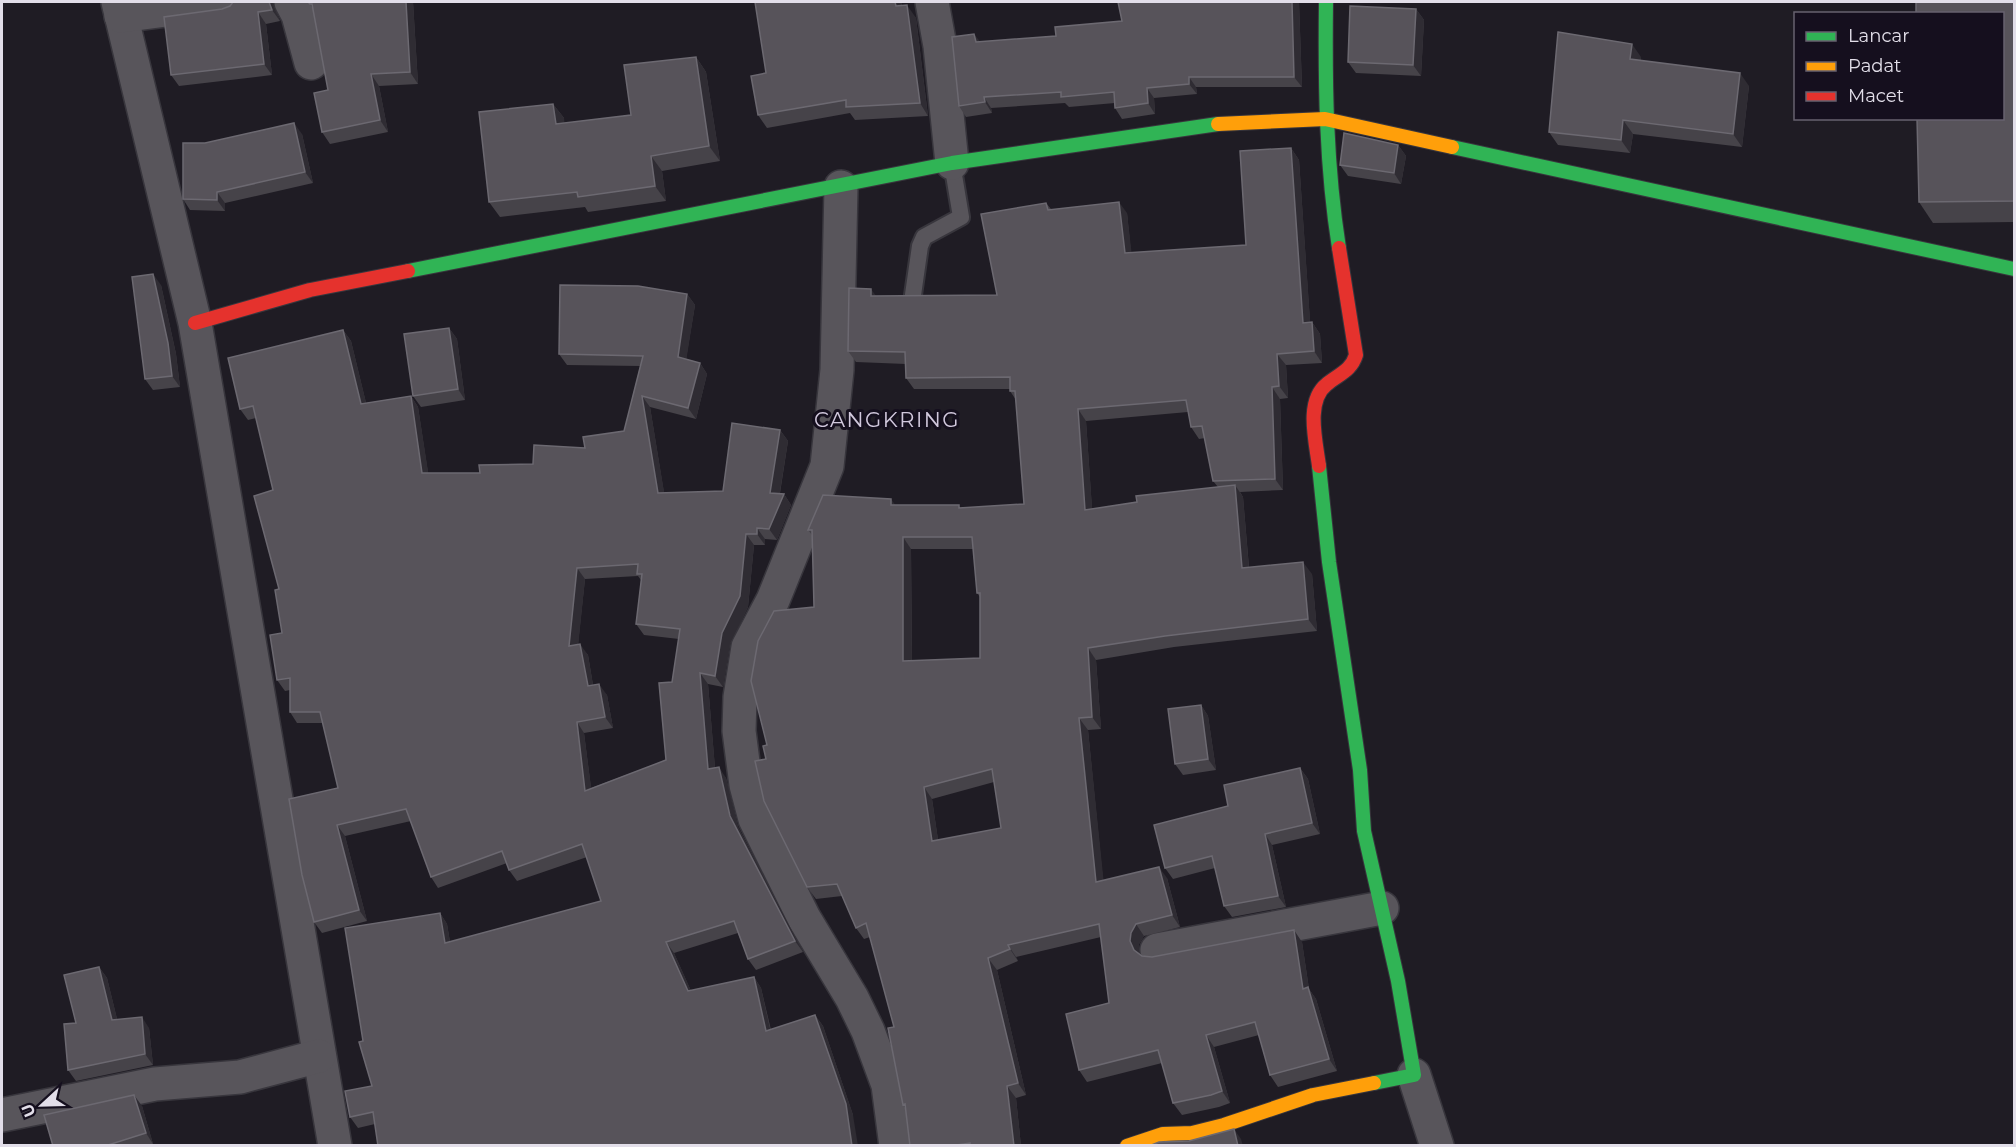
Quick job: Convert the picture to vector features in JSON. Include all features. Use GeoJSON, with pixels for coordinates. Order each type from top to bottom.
{"type":"FeatureCollection","features":[{"type":"Feature","properties":{"kind":"street"},"geometry":{"type":"LineString","coordinates":[[227,2],[119,9],[195,323],[335,1146]]}},
{"type":"Feature","properties":{"kind":"street"},"geometry":{"type":"LineString","coordinates":[[291,2],[298,15],[311,63]]}},
{"type":"Feature","properties":{"kind":"street"},"geometry":{"type":"LineString","coordinates":[[932,2],[940,46],[952,164]]}},
{"type":"Feature","properties":{"kind":"street"},"geometry":{"type":"LineString","coordinates":[[1326,2],[1325,119],[1330,192],[1356,355],[1352,367],[1317,394],[1314,419],[1329,562],[1360,770],[1364,831],[1383,908],[1414,1075],[1437,1146]]}},
{"type":"Feature","properties":{"kind":"street"},"geometry":{"type":"LineString","coordinates":[[195,323],[223,317],[310,290],[952,164],[1228,122],[1325,119],[2014,269]]}},
{"type":"Feature","properties":{"kind":"street"},"geometry":{"type":"LineString","coordinates":[[841,187],[837,370],[827,466],[773,600],[748,647],[740,698],[739,731],[746,785],[755,819],[804,918],[852,998],[868,1031],[888,1085],[896,1146]]}},
{"type":"Feature","properties":{"kind":"street"},"geometry":{"type":"LineString","coordinates":[[1157,950],[1281,929],[1383,908]]}},
{"type":"Feature","properties":{"kind":"street"},"geometry":{"type":"LineString","coordinates":[[2,1115],[155,1084],[240,1077],[319,1056]]}},
{"type":"Feature","properties":{"kind":"street"},"geometry":{"type":"LineString","coordinates":[[1127,1146],[1163,1134],[1192,1133],[1224,1125],[1313,1095],[1414,1075]]}},
{"type":"Feature","properties":{"kind":"lane"},"geometry":{"type":"LineString","coordinates":[[913,296],[920,246],[924,237],[961,217],[952,164]]}},
{"type":"Feature","properties":{"kind":"building"},"geometry":{"type":"Polygon","coordinates":[[[233,2],[269,2],[272,10],[258,12],[264,64],[171,75],[164,17],[222,9],[233,2]]]}},
{"type":"Feature","properties":{"kind":"building"},"geometry":{"type":"Polygon","coordinates":[[[308,2],[406,2],[410,72],[371,74],[380,120],[322,132],[314,93],[328,90],[312,4],[308,2]]]}},
{"type":"Feature","properties":{"kind":"building"},"geometry":{"type":"Polygon","coordinates":[[[755,2],[895,2],[896,6],[907,5],[920,103],[846,107],[846,100],[758,115],[751,76],[766,73],[755,2]]]}},
{"type":"Feature","properties":{"kind":"building"},"geometry":{"type":"Polygon","coordinates":[[[1118,2],[1292,2],[1294,77],[1189,77],[1189,84],[1147,88],[1148,103],[1115,108],[1114,92],[1061,97],[1061,92],[984,97],[985,102],[959,106],[952,37],[974,34],[976,42],[1056,36],[1055,27],[1122,21],[1118,2]]]}},
{"type":"Feature","properties":{"kind":"building"},"geometry":{"type":"Polygon","coordinates":[[[1916,2],[2014,2],[2014,201],[1919,202],[1917,120],[2004,120],[2004,12],[1916,12],[1916,2]]]}},
{"type":"Feature","properties":{"kind":"building"},"geometry":{"type":"Polygon","coordinates":[[[1350,6],[1416,9],[1413,65],[1348,62],[1350,6]]]}},
{"type":"Feature","properties":{"kind":"building"},"geometry":{"type":"Polygon","coordinates":[[[1558,32],[1632,44],[1630,59],[1740,73],[1733,134],[1623,120],[1621,140],[1549,132],[1558,32]]]}},
{"type":"Feature","properties":{"kind":"building"},"geometry":{"type":"Polygon","coordinates":[[[696,57],[709,146],[651,156],[655,186],[578,197],[577,192],[489,202],[479,112],[553,104],[556,124],[631,115],[624,65],[696,57]]]}},
{"type":"Feature","properties":{"kind":"building"},"geometry":{"type":"Polygon","coordinates":[[[294,123],[305,172],[217,192],[217,200],[183,199],[183,143],[205,143],[294,123]]]}},
{"type":"Feature","properties":{"kind":"building"},"geometry":{"type":"Polygon","coordinates":[[[1344,133],[1398,145],[1394,173],[1340,165],[1344,133]]]}},
{"type":"Feature","properties":{"kind":"building"},"geometry":{"type":"Polygon","coordinates":[[[1291,148],[1303,323],[1312,322],[1314,351],[1277,354],[1279,386],[1272,387],[1275,479],[1213,481],[1202,426],[1191,427],[1186,400],[1078,409],[1085,510],[1137,502],[1136,496],[1235,485],[1242,568],[1303,562],[1308,619],[1165,636],[1088,648],[1092,717],[1079,718],[1096,882],[1159,867],[1172,915],[1136,924],[1130,941],[1134,950],[1142,956],[1152,957],[1294,930],[1303,989],[1308,987],[1329,1059],[1270,1075],[1255,1022],[1206,1035],[1222,1091],[1211,1095],[1173,1103],[1158,1050],[1079,1070],[1066,1014],[1109,1003],[1099,924],[1008,945],[1010,949],[988,958],[1018,1083],[1007,1086],[1014,1146],[970,1146],[970,1143],[949,1146],[910,1146],[905,1104],[903,1105],[888,1028],[894,1027],[866,923],[856,928],[837,884],[807,887],[764,801],[755,761],[766,759],[763,746],[767,745],[751,681],[758,641],[774,611],[814,607],[812,530],[808,530],[823,495],[891,499],[891,505],[959,505],[959,508],[1024,504],[1015,391],[1010,391],[1010,377],[906,378],[905,352],[848,351],[849,288],[871,289],[871,296],[997,295],[981,214],[1046,203],[1048,210],[1119,202],[1125,253],[1246,245],[1240,151],[1291,148]],[[903,537],[903,661],[980,658],[980,593],[977,593],[972,537],[903,537]],[[992,769],[924,787],[932,841],[1001,828],[992,769]]]}},
{"type":"Feature","properties":{"kind":"building"},"geometry":{"type":"Polygon","coordinates":[[[153,274],[168,343],[172,376],[145,379],[132,277],[153,274]]]}},
{"type":"Feature","properties":{"kind":"building"},"geometry":{"type":"Polygon","coordinates":[[[560,285],[638,286],[687,294],[678,357],[700,363],[688,408],[642,396],[658,493],[723,491],[732,423],[780,430],[770,493],[784,494],[769,529],[757,528],[757,534],[746,534],[740,596],[722,633],[715,676],[700,673],[708,769],[719,767],[730,816],[795,941],[748,959],[734,921],[666,942],[688,991],[754,977],[766,1031],[815,1015],[846,1104],[852,1146],[378,1146],[373,1112],[350,1117],[345,1091],[372,1086],[359,1042],[363,1041],[345,928],[440,913],[445,943],[601,901],[582,844],[509,870],[502,851],[431,877],[406,809],[337,825],[359,910],[314,922],[302,875],[289,799],[338,788],[320,712],[290,712],[290,678],[277,680],[270,635],[282,633],[275,590],[279,589],[254,496],[273,490],[253,406],[240,409],[228,358],[343,330],[361,404],[411,396],[422,473],[480,473],[479,465],[533,464],[534,445],[585,448],[583,437],[624,431],[643,356],[559,354],[560,285]],[[638,564],[577,568],[569,646],[580,644],[588,686],[599,684],[605,717],[577,722],[585,791],[666,760],[659,683],[672,682],[680,629],[636,624],[642,574],[637,574],[638,564]]]}},
{"type":"Feature","properties":{"kind":"building"},"geometry":{"type":"Polygon","coordinates":[[[449,328],[458,389],[413,396],[404,334],[449,328]]]}},
{"type":"Feature","properties":{"kind":"building"},"geometry":{"type":"Polygon","coordinates":[[[1201,705],[1208,759],[1175,764],[1168,709],[1201,705]]]}},
{"type":"Feature","properties":{"kind":"building"},"geometry":{"type":"Polygon","coordinates":[[[1300,768],[1312,823],[1265,834],[1278,896],[1224,906],[1212,856],[1165,868],[1154,825],[1228,806],[1224,785],[1300,768]]]}},
{"type":"Feature","properties":{"kind":"building"},"geometry":{"type":"Polygon","coordinates":[[[99,967],[112,1020],[142,1017],[145,1054],[68,1070],[64,1024],[76,1023],[64,975],[99,967]]]}},
{"type":"Feature","properties":{"kind":"building"},"geometry":{"type":"Polygon","coordinates":[[[134,1095],[146,1133],[105,1146],[53,1146],[44,1115],[134,1095]]]}},
{"type":"Feature","properties":{"kind":"building"},"geometry":{"type":"Polygon","coordinates":[[[1234,1129],[1238,1146],[1149,1146],[1159,1142],[1189,1141],[1234,1129]]]}},
{"type":"Feature","properties":{"kind":"traffic: fast"},"geometry":{"type":"LineString","coordinates":[[1326,2],[1327,125],[1331,187],[1339,248]]}},
{"type":"Feature","properties":{"kind":"traffic: fast"},"geometry":{"type":"LineString","coordinates":[[408,271],[952,163],[1218,124]]}},
{"type":"Feature","properties":{"kind":"traffic: fast"},"geometry":{"type":"LineString","coordinates":[[1452,147],[2014,269]]}},
{"type":"Feature","properties":{"kind":"traffic: fast"},"geometry":{"type":"LineString","coordinates":[[1319,466],[1329,562],[1360,770],[1364,831],[1398,981],[1414,1075],[1374,1083]]}},
{"type":"Feature","properties":{"kind":"traffic: slow"},"geometry":{"type":"LineString","coordinates":[[1218,124],[1325,119],[1452,147]]}},
{"type":"Feature","properties":{"kind":"traffic: slow"},"geometry":{"type":"LineString","coordinates":[[1127,1146],[1163,1134],[1192,1133],[1224,1125],[1313,1095],[1374,1083]]}},
{"type":"Feature","properties":{"kind":"traffic: jam"},"geometry":{"type":"LineString","coordinates":[[1319,466],[1314,434],[1316,401],[1320,391],[1348,369],[1356,355],[1339,248]]}},
{"type":"Feature","properties":{"kind":"traffic: jam"},"geometry":{"type":"LineString","coordinates":[[195,323],[310,290],[408,271]]}},
{"type":"Feature","properties":{"kind":"district","name":"CANGKRING"},"geometry":{"type":"Point","coordinates":[887,419]}}]}
